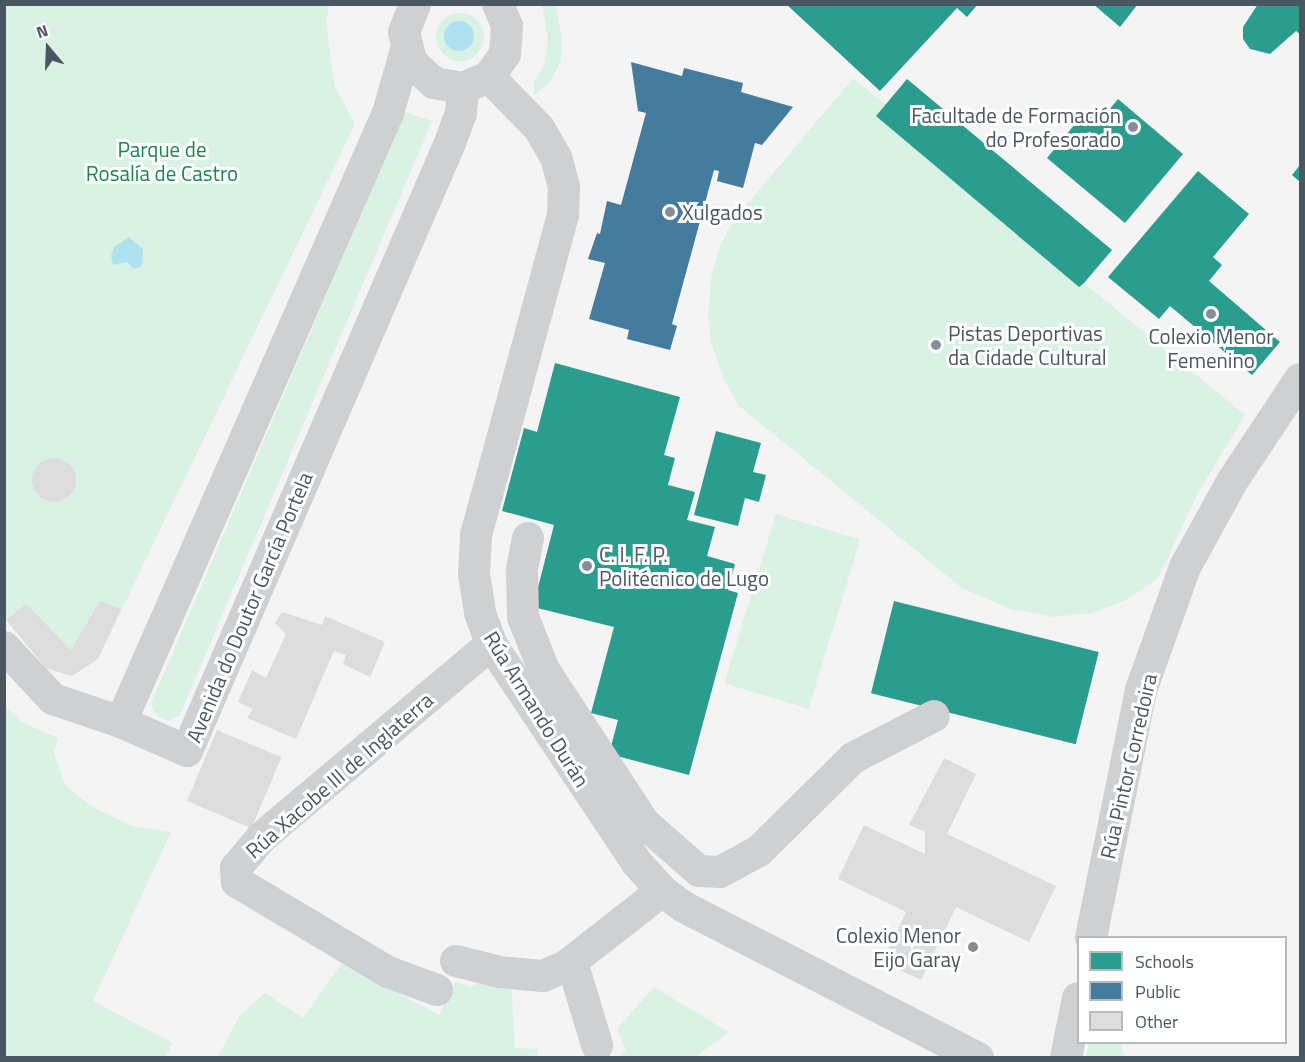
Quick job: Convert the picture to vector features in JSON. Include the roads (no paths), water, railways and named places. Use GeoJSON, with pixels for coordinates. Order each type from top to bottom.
{"type":"FeatureCollection","features":[{"type":"Feature","properties":{"kind":"street"},"geometry":{"type":"LineString","coordinates":[[415,4],[404,32],[406,50],[412,63],[434,83],[476,82],[505,54],[508,33],[503,7]]}},
{"type":"Feature","properties":{"kind":"street"},"geometry":{"type":"LineString","coordinates":[[4,647],[52,699],[121,722],[242,440],[388,112],[406,50]]}},
{"type":"Feature","properties":{"kind":"street","name":"Rúa Armando Durán"},"geometry":{"type":"LineString","coordinates":[[476,82],[539,128],[556,157],[564,187],[563,215],[476,535],[474,574],[480,613],[491,644],[637,863],[662,891],[684,907],[978,1058]]}},
{"type":"Feature","properties":{"kind":"street","name":"Avenida do Doutor García Portela"},"geometry":{"type":"LineString","coordinates":[[121,722],[187,751],[476,82]]}},
{"type":"Feature","properties":{"kind":"street","name":"Rúa Pintor Corredoira"},"geometry":{"type":"LineString","coordinates":[[1091,936],[1142,690],[1185,567],[1233,480],[1300,379]]}},
{"type":"Feature","properties":{"kind":"street"},"geometry":{"type":"LineString","coordinates":[[528,538],[522,570],[523,616],[543,670],[644,823],[699,871],[720,872],[759,851],[853,758],[934,716]]}},
{"type":"Feature","properties":{"kind":"street","name":"Rúa Xacobe III de Inglaterra"},"geometry":{"type":"LineString","coordinates":[[437,990],[388,972],[237,882],[236,868],[261,838],[491,644]]}},
{"type":"Feature","properties":{"kind":"street"},"geometry":{"type":"LineString","coordinates":[[456,961],[499,972],[543,976],[572,962],[662,891]]}},
{"type":"Feature","properties":{"kind":"street"},"geometry":{"type":"LineString","coordinates":[[572,962],[597,1045]]}},
{"type":"Feature","properties":{"kind":"street"},"geometry":{"type":"LineString","coordinates":[[1066,1058],[1077,1003]]}},
{"type":"Feature","properties":{"kind":"water"},"geometry":{"type":"Polygon","coordinates":[[[459,21],[470,25],[474,36],[470,47],[459,51],[448,47],[444,36],[448,25],[459,21]]]}},
{"type":"Feature","properties":{"kind":"water"},"geometry":{"type":"Polygon","coordinates":[[[129,237],[143,249],[142,266],[134,269],[127,262],[113,265],[111,255],[115,246],[129,237]]]}},
{"type":"Feature","properties":{"kind":"place","name":"Facultade de Formación do Profesorado"},"geometry":{"type":"Point","coordinates":[1133,127]}},
{"type":"Feature","properties":{"kind":"place","name":"Xulgados"},"geometry":{"type":"Point","coordinates":[670,212]}},
{"type":"Feature","properties":{"kind":"place","name":"Colexio Menor Femenino"},"geometry":{"type":"Point","coordinates":[1211,314]}},
{"type":"Feature","properties":{"kind":"place","name":"Pistas Deportivas da Cidade Cultural"},"geometry":{"type":"Point","coordinates":[936,345]}},
{"type":"Feature","properties":{"kind":"place","name":"C. I. F. P. Politécnico de Lugo"},"geometry":{"type":"Point","coordinates":[587,566]}},
{"type":"Feature","properties":{"kind":"place","name":"Colexio Menor Eijo Garay"},"geometry":{"type":"Point","coordinates":[973,947]}},
{"type":"Feature","properties":{"kind":"park label","name":"Parque de Rosalía de Castro"},"geometry":{"type":"Point","coordinates":[162,161]}}]}
